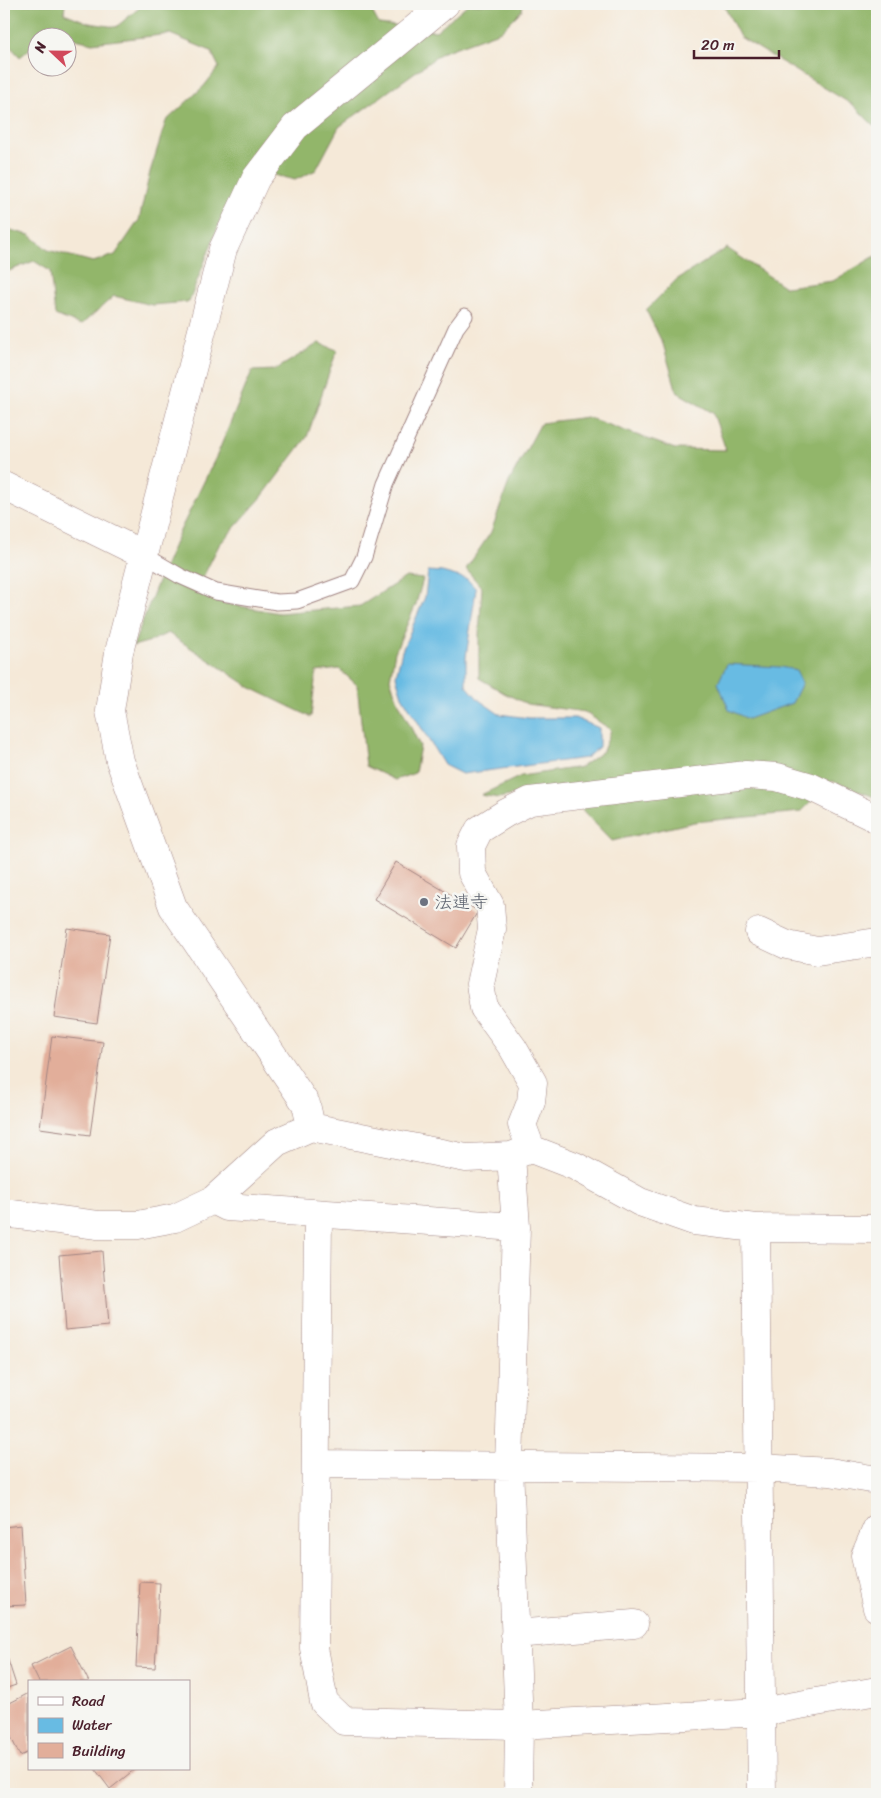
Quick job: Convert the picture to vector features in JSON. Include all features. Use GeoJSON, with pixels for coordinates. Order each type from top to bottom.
{"type":"FeatureCollection","features":[{"type":"Feature","properties":{"kind":"street"},"geometry":{"type":"LineString","coordinates":[[312,1127],[306,1104],[173,908],[120,761],[110,711],[119,652],[223,249],[256,178],[295,128],[445,4]]}},
{"type":"Feature","properties":{"kind":"street"},"geometry":{"type":"LineString","coordinates":[[4,486],[144,555]]}},
{"type":"Feature","properties":{"kind":"street"},"geometry":{"type":"LineString","coordinates":[[518,1794],[519,1725],[509,1465],[516,1227],[522,1124],[531,1102],[533,1083],[513,1048],[484,1008],[480,984],[492,929],[490,905],[472,873],[470,846],[479,830],[530,801],[746,775],[777,777],[811,787],[877,819]]}},
{"type":"Feature","properties":{"kind":"street"},"geometry":{"type":"LineString","coordinates":[[759,932],[787,946],[817,952],[877,942]]}},
{"type":"Feature","properties":{"kind":"street"},"geometry":{"type":"LineString","coordinates":[[4,1213],[98,1225],[138,1225],[175,1218],[213,1200],[277,1142],[312,1127],[466,1158],[521,1153],[575,1166],[640,1202],[694,1221],[756,1228],[877,1229]]}},
{"type":"Feature","properties":{"kind":"street"},"geometry":{"type":"LineString","coordinates":[[213,1200],[227,1207],[318,1215],[516,1227]]}},
{"type":"Feature","properties":{"kind":"street"},"geometry":{"type":"LineString","coordinates":[[318,1215],[314,1648],[324,1702],[344,1721],[519,1725],[762,1712],[877,1691]]}},
{"type":"Feature","properties":{"kind":"street"},"geometry":{"type":"LineString","coordinates":[[756,1228],[762,1794]]}},
{"type":"Feature","properties":{"kind":"street"},"geometry":{"type":"LineString","coordinates":[[316,1464],[759,1468],[830,1472],[877,1480]]}},
{"type":"Feature","properties":{"kind":"street"},"geometry":{"type":"LineString","coordinates":[[877,1528],[865,1556],[877,1608]]}},
{"type":"Feature","properties":{"kind":"street"},"geometry":{"type":"LineString","coordinates":[[515,1634],[634,1624]]}},
{"type":"Feature","properties":{"kind":"lane"},"geometry":{"type":"LineString","coordinates":[[144,555],[180,576],[216,592],[277,602],[297,600],[352,581],[364,557],[392,469],[456,328],[465,316]]}},
{"type":"Feature","properties":{"kind":"green space"},"geometry":{"type":"Polygon","coordinates":[[[4,4],[65,4],[64,13],[89,23],[116,27],[144,4],[368,4],[379,24],[436,31],[468,4],[523,4],[522,10],[501,31],[443,52],[339,127],[316,170],[295,180],[248,169],[225,209],[189,302],[152,305],[114,296],[81,325],[55,315],[50,271],[34,261],[4,273],[4,231],[9,230],[30,235],[48,250],[93,262],[115,255],[139,220],[150,172],[166,121],[204,86],[219,67],[211,51],[170,34],[92,43],[78,40],[78,28],[28,28],[28,50],[20,57],[10,46],[9,31],[4,28],[4,4]]]}},
{"type":"Feature","properties":{"kind":"green space"},"geometry":{"type":"Polygon","coordinates":[[[723,4],[877,4],[877,129],[853,105],[740,37],[723,4]]]}},
{"type":"Feature","properties":{"kind":"green space"},"geometry":{"type":"Polygon","coordinates":[[[727,248],[785,287],[833,281],[877,255],[877,798],[832,781],[801,812],[694,822],[612,841],[585,813],[564,786],[498,798],[481,795],[521,776],[581,767],[603,751],[611,730],[585,712],[527,704],[479,678],[482,588],[466,569],[491,532],[509,482],[541,423],[587,417],[675,449],[726,450],[713,413],[677,392],[663,344],[646,310],[676,280],[727,248]]]}},
{"type":"Feature","properties":{"kind":"green space"},"geometry":{"type":"Polygon","coordinates":[[[319,343],[337,350],[307,437],[261,498],[219,545],[200,583],[222,603],[279,613],[360,606],[406,577],[423,579],[416,604],[395,652],[390,679],[398,701],[420,746],[415,773],[395,780],[366,766],[357,685],[339,669],[316,672],[311,717],[253,689],[168,633],[151,641],[133,646],[178,535],[217,455],[252,371],[275,370],[319,343]]]}},
{"type":"Feature","properties":{"kind":"water"},"geometry":{"type":"Polygon","coordinates":[[[428,571],[442,572],[467,579],[476,589],[466,657],[466,685],[479,700],[499,714],[529,718],[575,718],[599,728],[599,747],[586,758],[462,774],[444,765],[402,696],[396,676],[402,651],[425,597],[428,571]]]}},
{"type":"Feature","properties":{"kind":"water"},"geometry":{"type":"Polygon","coordinates":[[[727,664],[780,667],[796,670],[802,683],[792,703],[748,719],[729,710],[718,683],[727,664]]]}},
{"type":"Feature","properties":{"kind":"building"},"geometry":{"type":"Polygon","coordinates":[[[396,862],[478,911],[456,948],[374,899],[396,862]]]}},
{"type":"Feature","properties":{"kind":"building"},"geometry":{"type":"Polygon","coordinates":[[[67,928],[110,934],[97,1023],[54,1017],[67,928]]]}},
{"type":"Feature","properties":{"kind":"building"},"geometry":{"type":"Polygon","coordinates":[[[52,1036],[103,1042],[90,1135],[40,1128],[52,1036]]]}},
{"type":"Feature","properties":{"kind":"building"},"geometry":{"type":"Polygon","coordinates":[[[102,1251],[108,1326],[65,1330],[59,1255],[102,1251]]]}},
{"type":"Feature","properties":{"kind":"building"},"geometry":{"type":"Polygon","coordinates":[[[21,1525],[26,1605],[4,1606],[4,1527],[21,1525]]]}},
{"type":"Feature","properties":{"kind":"building"},"geometry":{"type":"Polygon","coordinates":[[[140,1582],[160,1583],[155,1668],[136,1667],[140,1582]]]}},
{"type":"Feature","properties":{"kind":"building"},"geometry":{"type":"Polygon","coordinates":[[[71,1646],[88,1680],[38,1680],[31,1666],[71,1646]]]}},
{"type":"Feature","properties":{"kind":"building"},"geometry":{"type":"Polygon","coordinates":[[[6,1654],[16,1685],[4,1689],[4,1655],[6,1654]]]}},
{"type":"Feature","properties":{"kind":"building"},"geometry":{"type":"Polygon","coordinates":[[[28,1694],[28,1752],[20,1756],[4,1723],[4,1706],[28,1694]]]}},
{"type":"Feature","properties":{"kind":"building"},"geometry":{"type":"Polygon","coordinates":[[[96,1770],[134,1770],[110,1789],[96,1770]]]}},
{"type":"Feature","properties":{"kind":"place","name":"法連寺"},"geometry":{"type":"Point","coordinates":[424,902]}}]}
